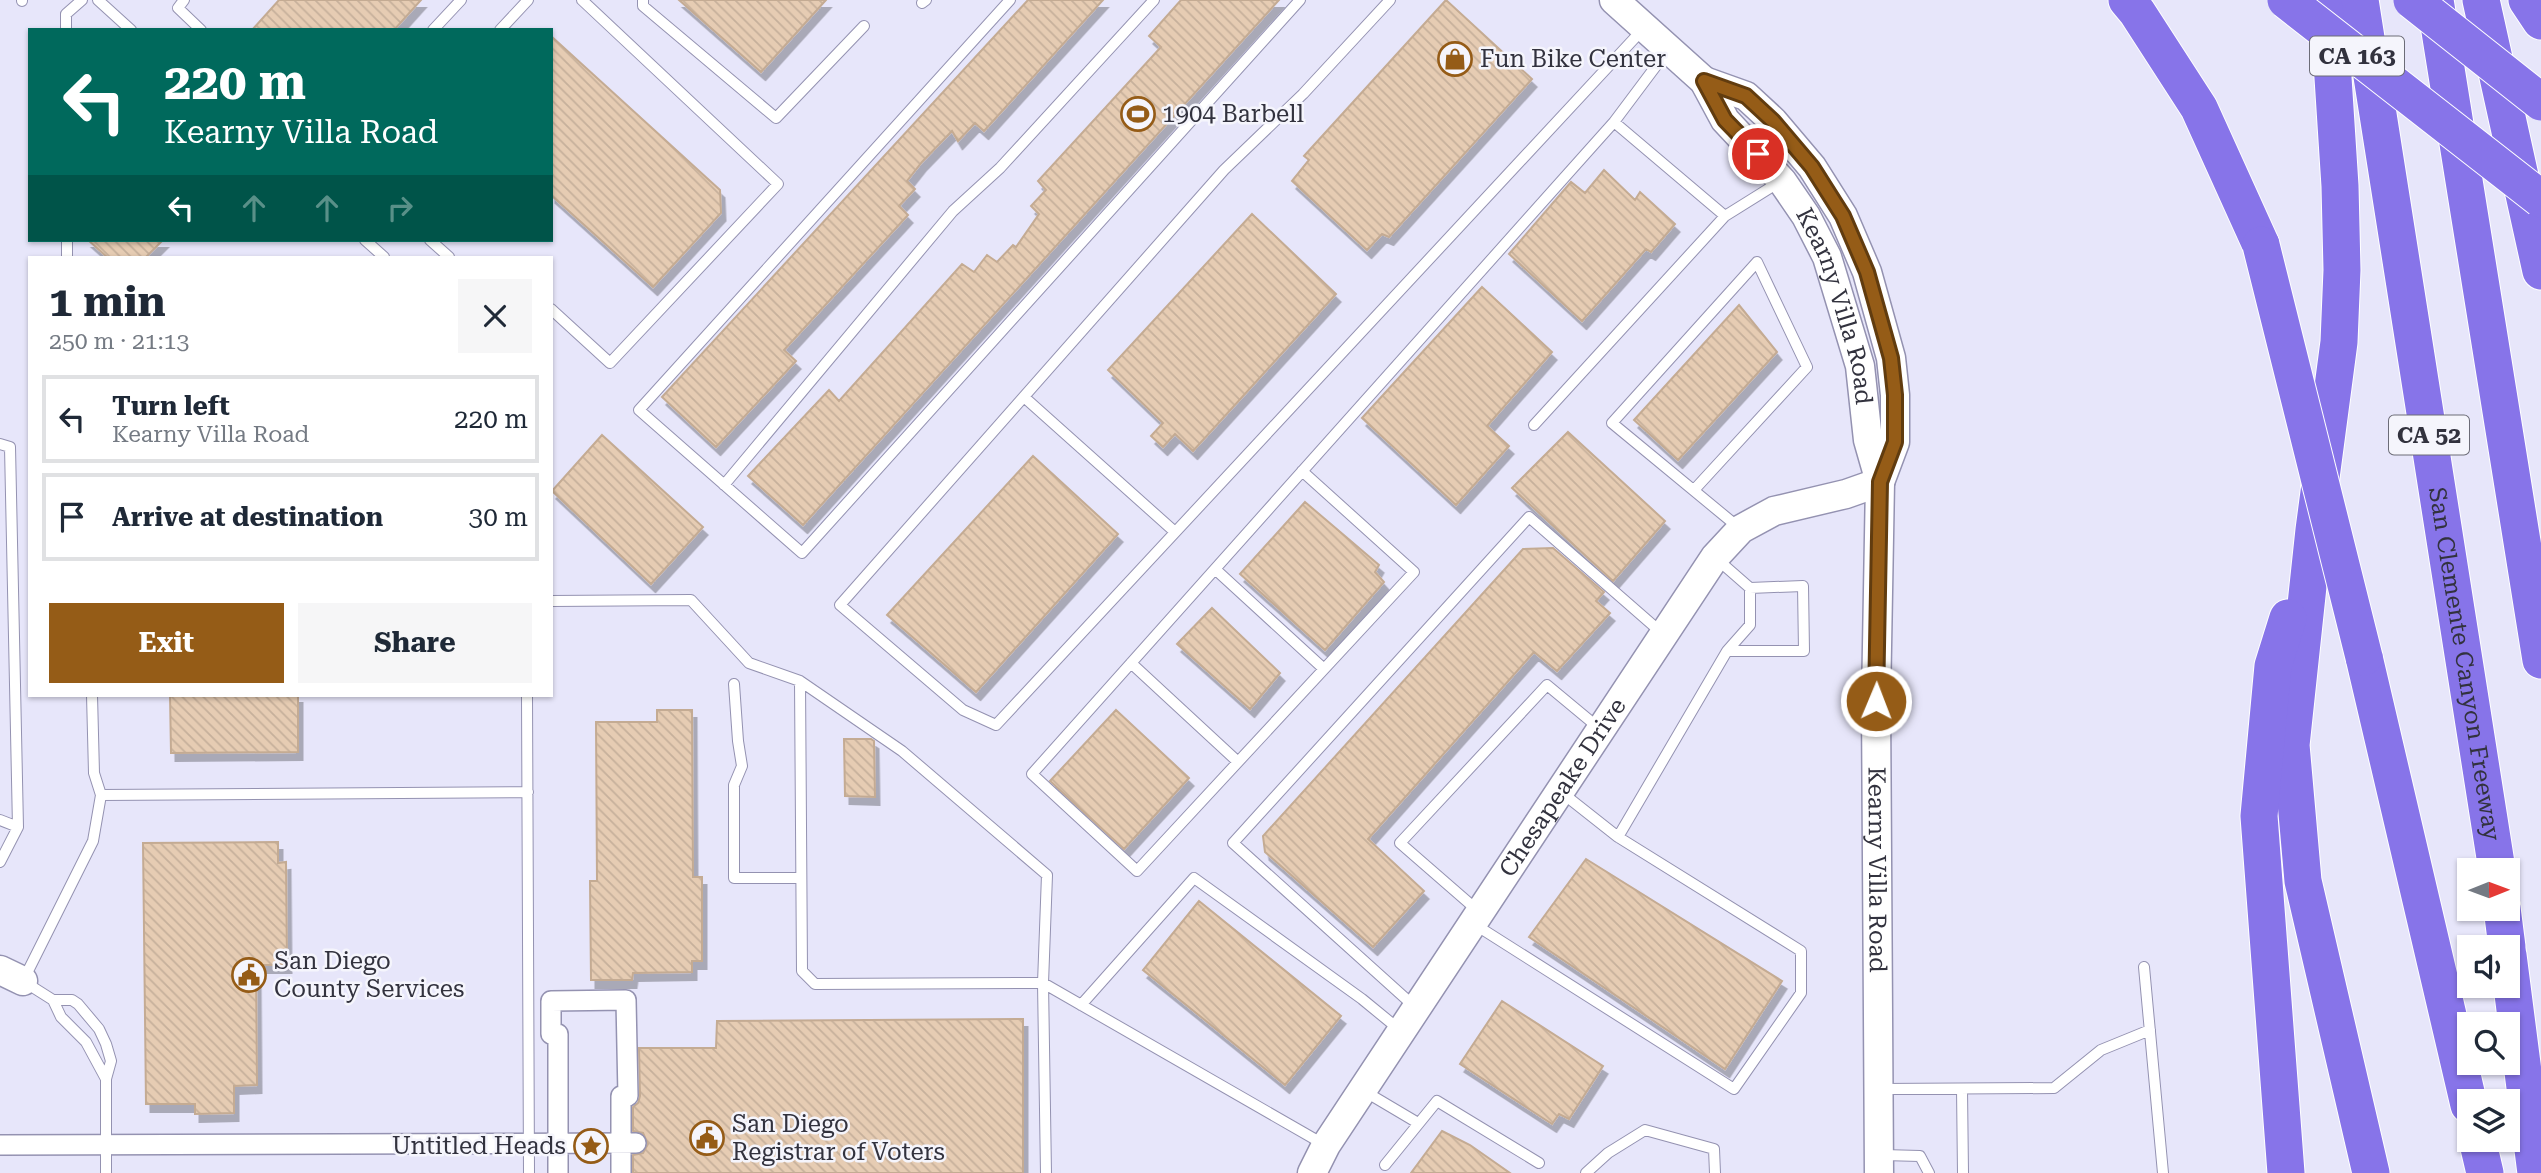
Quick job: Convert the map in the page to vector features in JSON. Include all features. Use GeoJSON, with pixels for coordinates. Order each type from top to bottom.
{"type":"FeatureCollection","features":[{"type":"Feature","properties":{"kind":"highway"},"geometry":{"type":"LineString","coordinates":[[2127,0],[2199,108],[2261,245],[2364,657],[2465,1089]]}},
{"type":"Feature","properties":{"kind":"highway","name":"CA 163"},"geometry":{"type":"LineString","coordinates":[[2286,0],[2541,199]]}},
{"type":"Feature","properties":{"kind":"highway"},"geometry":{"type":"LineString","coordinates":[[2328,0],[2343,270],[2339,342],[2314,530],[2291,745],[2303,881],[2371,1173]]}},
{"type":"Feature","properties":{"kind":"highway","name":"San Clemente Canyon Freeway"},"geometry":{"type":"LineString","coordinates":[[2360,0],[2495,858]]}},
{"type":"Feature","properties":{"kind":"highway","name":"CA 163"},"geometry":{"type":"LineString","coordinates":[[2412,0],[2541,102]]}},
{"type":"Feature","properties":{"kind":"highway","name":"CA 52"},"geometry":{"type":"LineString","coordinates":[[2435,0],[2541,660]]}},
{"type":"Feature","properties":{"kind":"highway"},"geometry":{"type":"LineString","coordinates":[[2482,0],[2541,271]]}},
{"type":"Feature","properties":{"kind":"highway"},"geometry":{"type":"LineString","coordinates":[[2527,0],[2541,21]]}},
{"type":"Feature","properties":{"kind":"highway"},"geometry":{"type":"LineString","coordinates":[[2286,1173],[2259,816],[2273,666],[2314,530]]}},
{"type":"Feature","properties":{"kind":"highway"},"geometry":{"type":"LineString","coordinates":[[2514,998],[2536,1173]]}},
{"type":"Feature","properties":{"kind":"highway"},"geometry":{"type":"LineString","coordinates":[[2480,1152],[2485,1173]]}},
{"type":"Feature","properties":{"kind":"main road","name":"Kearny Villa Road"},"geometry":{"type":"LineString","coordinates":[[1631,13],[1704,81],[1725,120],[1782,181],[1807,216],[1827,257],[1860,366],[1868,440],[1880,482],[1876,701],[1879,1164]]}},
{"type":"Feature","properties":{"kind":"main road","name":"Kearny Villa Road"},"geometry":{"type":"LineString","coordinates":[[1704,81],[1746,96],[1773,121],[1812,167],[1843,216],[1867,272],[1891,358],[1895,395],[1895,442],[1880,482]]}},
{"type":"Feature","properties":{"kind":"main road","name":"Chesapeake Drive"},"geometry":{"type":"LineString","coordinates":[[1312,1173],[1326,1145],[1715,557],[1741,529],[1774,511],[1846,494],[1880,482]]}},
{"type":"Feature","properties":{"kind":"street"},"geometry":{"type":"LineString","coordinates":[[558,1173],[558,1034],[551,1034],[551,1001],[626,1000],[628,1096],[621,1096],[629,1143],[621,1173]]}},
{"type":"Feature","properties":{"kind":"street"},"geometry":{"type":"LineString","coordinates":[[0,1145],[629,1143]]}},
{"type":"Feature","properties":{"kind":"lane"},"geometry":{"type":"LineString","coordinates":[[66,28],[66,14],[82,0]]}},
{"type":"Feature","properties":{"kind":"lane"},"geometry":{"type":"LineString","coordinates":[[99,0],[129,28]]}},
{"type":"Feature","properties":{"kind":"lane"},"geometry":{"type":"LineString","coordinates":[[184,0],[178,8],[199,28]]}},
{"type":"Feature","properties":{"kind":"lane"},"geometry":{"type":"LineString","coordinates":[[435,28],[461,0]]}},
{"type":"Feature","properties":{"kind":"lane"},"geometry":{"type":"LineString","coordinates":[[502,28],[528,0]]}},
{"type":"Feature","properties":{"kind":"lane"},"geometry":{"type":"LineString","coordinates":[[553,311],[610,363],[778,184],[582,0]]}},
{"type":"Feature","properties":{"kind":"lane"},"geometry":{"type":"LineString","coordinates":[[643,0],[643,6],[776,118],[864,26]]}},
{"type":"Feature","properties":{"kind":"lane"},"geometry":{"type":"LineString","coordinates":[[1010,0],[639,410],[802,553],[1300,0]]}},
{"type":"Feature","properties":{"kind":"lane"},"geometry":{"type":"LineString","coordinates":[[724,485],[953,211],[1000,169],[1154,0]]}},
{"type":"Feature","properties":{"kind":"lane"},"geometry":{"type":"LineString","coordinates":[[1390,0],[1303,94],[1224,170],[840,605],[963,710],[996,725],[1175,532],[1631,13]]}},
{"type":"Feature","properties":{"kind":"lane"},"geometry":{"type":"LineString","coordinates":[[1302,471],[1414,572],[1137,872],[1032,774],[1302,471],[1614,122],[1668,50]]}},
{"type":"Feature","properties":{"kind":"lane"},"geometry":{"type":"LineString","coordinates":[[1614,122],[1724,216]]}},
{"type":"Feature","properties":{"kind":"lane"},"geometry":{"type":"LineString","coordinates":[[1534,425],[1724,216],[1782,181]]}},
{"type":"Feature","properties":{"kind":"lane"},"geometry":{"type":"LineString","coordinates":[[367,242],[383,256]]}},
{"type":"Feature","properties":{"kind":"lane"},"geometry":{"type":"LineString","coordinates":[[432,242],[448,256]]}},
{"type":"Feature","properties":{"kind":"lane"},"geometry":{"type":"LineString","coordinates":[[1694,490],[1807,367],[1757,262],[1612,423],[1741,529]]}},
{"type":"Feature","properties":{"kind":"lane"},"geometry":{"type":"LineString","coordinates":[[1024,397],[1175,532]]}},
{"type":"Feature","properties":{"kind":"lane"},"geometry":{"type":"LineString","coordinates":[[0,444],[10,447],[18,827],[0,862]]}},
{"type":"Feature","properties":{"kind":"lane"},"geometry":{"type":"LineString","coordinates":[[1417,1009],[1233,843],[1529,517],[1664,634]]}},
{"type":"Feature","properties":{"kind":"lane"},"geometry":{"type":"LineString","coordinates":[[1715,557],[1750,588],[1803,586],[1804,651],[1727,651]]}},
{"type":"Feature","properties":{"kind":"lane"},"geometry":{"type":"LineString","coordinates":[[1215,569],[1324,669]]}},
{"type":"Feature","properties":{"kind":"lane"},"geometry":{"type":"LineString","coordinates":[[1618,837],[1727,651],[1749,625],[1750,588]]}},
{"type":"Feature","properties":{"kind":"lane"},"geometry":{"type":"LineString","coordinates":[[553,601],[691,600],[749,663],[800,681],[902,751],[1047,875],[1044,983],[1046,1173]]}},
{"type":"Feature","properties":{"kind":"lane"},"geometry":{"type":"LineString","coordinates":[[1131,663],[1238,762]]}},
{"type":"Feature","properties":{"kind":"lane"},"geometry":{"type":"LineString","coordinates":[[800,681],[802,971],[815,984],[1044,983],[1326,1145]]}},
{"type":"Feature","properties":{"kind":"lane"},"geometry":{"type":"LineString","coordinates":[[734,684],[742,766],[734,785],[734,878],[801,878]]}},
{"type":"Feature","properties":{"kind":"lane"},"geometry":{"type":"LineString","coordinates":[[1560,791],[1618,837],[1801,951],[1801,993],[1734,1089],[1477,918],[1400,843],[1547,685],[1601,729]]}},
{"type":"Feature","properties":{"kind":"lane"},"geometry":{"type":"LineString","coordinates":[[92,697],[94,773],[101,795],[93,841],[11,975],[53,1000],[72,1000],[99,1029],[111,1061],[106,1079],[106,1173]]}},
{"type":"Feature","properties":{"kind":"lane"},"geometry":{"type":"LineString","coordinates":[[527,697],[529,1173]]}},
{"type":"Feature","properties":{"kind":"lane"},"geometry":{"type":"LineString","coordinates":[[101,795],[528,792]]}},
{"type":"Feature","properties":{"kind":"lane"},"geometry":{"type":"LineString","coordinates":[[0,820],[18,827]]}},
{"type":"Feature","properties":{"kind":"lane"},"geometry":{"type":"LineString","coordinates":[[1081,1005],[1194,878],[1362,999],[1402,1032]]}},
{"type":"Feature","properties":{"kind":"lane"},"geometry":{"type":"LineString","coordinates":[[2144,967],[2163,1173]]}},
{"type":"Feature","properties":{"kind":"lane"},"geometry":{"type":"LineString","coordinates":[[53,1000],[61,1017],[86,1042],[106,1079]]}},
{"type":"Feature","properties":{"kind":"lane"},"geometry":{"type":"LineString","coordinates":[[1878,1089],[2054,1088],[2101,1050],[2150,1030]]}},
{"type":"Feature","properties":{"kind":"lane"},"geometry":{"type":"LineString","coordinates":[[1962,1089],[1963,1173]]}},
{"type":"Feature","properties":{"kind":"lane"},"geometry":{"type":"LineString","coordinates":[[1363,1091],[1418,1124]]}},
{"type":"Feature","properties":{"kind":"lane"},"geometry":{"type":"LineString","coordinates":[[1385,1166],[1437,1101],[1539,1163]]}},
{"type":"Feature","properties":{"kind":"lane"},"geometry":{"type":"LineString","coordinates":[[1586,1173],[1608,1153],[1645,1130],[1714,1149],[1714,1173]]}},
{"type":"Feature","properties":{"kind":"lane"},"geometry":{"type":"LineString","coordinates":[[1879,1164],[1920,1156],[1929,1173]]}},
{"type":"Feature","properties":{"kind":"building"},"geometry":{"type":"Polygon","coordinates":[[[279,0],[421,0],[396,28],[254,28],[279,0]]]}},
{"type":"Feature","properties":{"kind":"building"},"geometry":{"type":"Polygon","coordinates":[[[679,0],[826,0],[761,72],[679,0]]]}},
{"type":"Feature","properties":{"kind":"building"},"geometry":{"type":"Polygon","coordinates":[[[1028,0],[1103,0],[984,131],[975,123],[958,141],[952,131],[922,162],[907,181],[915,189],[899,206],[908,215],[784,350],[796,361],[716,447],[662,397],[1028,0]]]}},
{"type":"Feature","properties":{"kind":"building"},"geometry":{"type":"Polygon","coordinates":[[[1181,0],[1279,0],[803,525],[748,476],[829,390],[839,401],[962,264],[974,272],[987,255],[997,262],[1013,245],[1016,247],[1039,214],[1031,206],[1046,190],[1038,181],[1161,47],[1149,36],[1181,0]]]}},
{"type":"Feature","properties":{"kind":"building"},"geometry":{"type":"Polygon","coordinates":[[[1446,0],[1532,79],[1389,237],[1382,234],[1367,250],[1292,181],[1309,160],[1304,156],[1446,0]]]}},
{"type":"Feature","properties":{"kind":"building"},"geometry":{"type":"Polygon","coordinates":[[[553,38],[720,190],[721,213],[653,287],[553,197],[553,38]]]}},
{"type":"Feature","properties":{"kind":"building"},"geometry":{"type":"Polygon","coordinates":[[[1604,170],[1635,200],[1640,192],[1675,224],[1651,252],[1646,249],[1582,321],[1509,254],[1571,182],[1585,193],[1604,170]]]}},
{"type":"Feature","properties":{"kind":"building"},"geometry":{"type":"Polygon","coordinates":[[[1252,214],[1336,294],[1193,451],[1175,434],[1163,447],[1151,436],[1163,423],[1108,370],[1252,214]]]}},
{"type":"Feature","properties":{"kind":"building"},"geometry":{"type":"Polygon","coordinates":[[[90,242],[161,242],[147,256],[106,256],[90,242]]]}},
{"type":"Feature","properties":{"kind":"building"},"geometry":{"type":"Polygon","coordinates":[[[1482,287],[1552,352],[1487,426],[1509,446],[1456,505],[1362,418],[1482,287]]]}},
{"type":"Feature","properties":{"kind":"building"},"geometry":{"type":"Polygon","coordinates":[[[1739,305],[1777,352],[1678,460],[1634,420],[1739,305]]]}},
{"type":"Feature","properties":{"kind":"building"},"geometry":{"type":"Polygon","coordinates":[[[1568,432],[1665,521],[1613,581],[1512,488],[1568,432]]]}},
{"type":"Feature","properties":{"kind":"building"},"geometry":{"type":"Polygon","coordinates":[[[602,435],[703,527],[651,584],[553,490],[602,435]]]}},
{"type":"Feature","properties":{"kind":"building"},"geometry":{"type":"Polygon","coordinates":[[[1033,456],[1118,534],[976,692],[887,615],[1033,456]]]}},
{"type":"Feature","properties":{"kind":"building"},"geometry":{"type":"Polygon","coordinates":[[[1305,502],[1379,565],[1375,572],[1384,582],[1325,650],[1240,574],[1305,502]]]}},
{"type":"Feature","properties":{"kind":"building"},"geometry":{"type":"Polygon","coordinates":[[[1553,548],[1604,592],[1596,601],[1610,613],[1557,671],[1534,652],[1368,839],[1424,891],[1373,947],[1265,852],[1263,836],[1523,549],[1553,548]]]}},
{"type":"Feature","properties":{"kind":"building"},"geometry":{"type":"Polygon","coordinates":[[[1212,608],[1280,673],[1250,709],[1177,644],[1212,608]]]}},
{"type":"Feature","properties":{"kind":"building"},"geometry":{"type":"Polygon","coordinates":[[[170,697],[298,697],[298,752],[171,753],[170,697]]]}},
{"type":"Feature","properties":{"kind":"building"},"geometry":{"type":"Polygon","coordinates":[[[657,710],[692,710],[693,877],[702,877],[702,961],[692,961],[692,972],[633,973],[632,980],[591,980],[590,881],[597,881],[596,722],[657,722],[657,710]]]}},
{"type":"Feature","properties":{"kind":"building"},"geometry":{"type":"Polygon","coordinates":[[[1116,710],[1189,778],[1124,849],[1050,781],[1116,710]]]}},
{"type":"Feature","properties":{"kind":"building"},"geometry":{"type":"Polygon","coordinates":[[[844,739],[874,741],[875,797],[845,796],[844,739]]]}},
{"type":"Feature","properties":{"kind":"building"},"geometry":{"type":"Polygon","coordinates":[[[278,842],[278,863],[286,862],[287,965],[256,965],[257,1085],[234,1086],[234,1113],[195,1114],[195,1104],[146,1104],[143,843],[278,842]]]}},
{"type":"Feature","properties":{"kind":"building"},"geometry":{"type":"Polygon","coordinates":[[[1586,859],[1782,981],[1725,1069],[1529,937],[1586,859]]]}},
{"type":"Feature","properties":{"kind":"building"},"geometry":{"type":"Polygon","coordinates":[[[1199,901],[1341,1016],[1285,1085],[1143,970],[1199,901]]]}},
{"type":"Feature","properties":{"kind":"building"},"geometry":{"type":"Polygon","coordinates":[[[1502,1001],[1603,1066],[1569,1119],[1559,1114],[1552,1124],[1460,1064],[1502,1001]]]}},
{"type":"Feature","properties":{"kind":"building"},"geometry":{"type":"Polygon","coordinates":[[[1023,1019],[1023,1173],[633,1173],[633,1155],[643,1153],[648,1144],[643,1133],[633,1131],[633,1107],[640,1096],[639,1048],[716,1048],[717,1021],[1023,1019]]]}},
{"type":"Feature","properties":{"kind":"building"},"geometry":{"type":"Polygon","coordinates":[[[1442,1131],[1470,1145],[1510,1173],[1411,1173],[1442,1131]]]}},
{"type":"Feature","properties":{"kind":"place","name":"Fun Bike Center"},"geometry":{"type":"Point","coordinates":[1455,59]}},
{"type":"Feature","properties":{"kind":"place","name":"1904 Barbell"},"geometry":{"type":"Point","coordinates":[1138,114]}},
{"type":"Feature","properties":{"kind":"place","name":"San Diego County Services"},"geometry":{"type":"Point","coordinates":[249,975]}},
{"type":"Feature","properties":{"kind":"place","name":"San Diego Registrar of Voters"},"geometry":{"type":"Point","coordinates":[707,1138]}},
{"type":"Feature","properties":{"kind":"place","name":"Untitled Heads"},"geometry":{"type":"Point","coordinates":[591,1146]}},
{"type":"Feature","properties":{"kind":"route"},"geometry":{"type":"LineString","coordinates":[[1758,154],[1725,120],[1704,81],[1746,96],[1773,121],[1812,167],[1843,216],[1867,272],[1891,358],[1895,395],[1895,442],[1880,482],[1876,701]]}}]}
